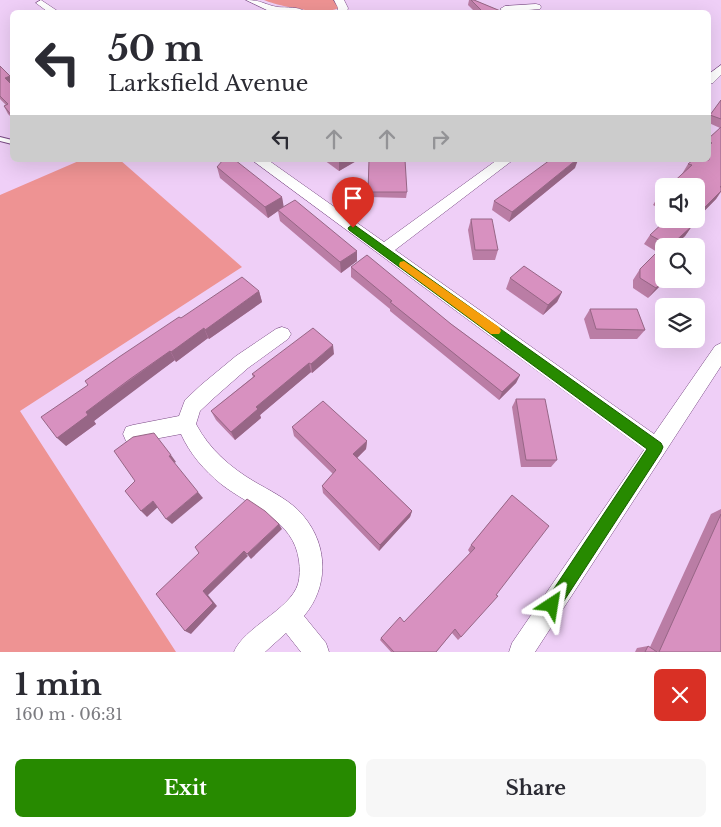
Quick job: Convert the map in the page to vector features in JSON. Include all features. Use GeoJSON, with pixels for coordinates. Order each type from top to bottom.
{"type":"FeatureCollection","features":[{"type":"Feature","properties":{"kind":"street"},"geometry":{"type":"LineString","coordinates":[[251,0],[273,10]]}},
{"type":"Feature","properties":{"kind":"street"},"geometry":{"type":"LineString","coordinates":[[41,3],[51,10]]}},
{"type":"Feature","properties":{"kind":"street"},"geometry":{"type":"LineString","coordinates":[[505,9],[537,6]]}},
{"type":"Feature","properties":{"kind":"street"},"geometry":{"type":"LineString","coordinates":[[711,78],[721,69]]}},
{"type":"Feature","properties":{"kind":"street"},"geometry":{"type":"LineString","coordinates":[[262,162],[656,447]]}},
{"type":"Feature","properties":{"kind":"street"},"geometry":{"type":"LineString","coordinates":[[384,250],[503,162]]}},
{"type":"Feature","properties":{"kind":"street"},"geometry":{"type":"LineString","coordinates":[[246,652],[288,616],[309,589],[312,558],[303,535],[283,511],[230,477],[209,459],[192,438],[186,424],[192,406],[208,391],[242,362],[282,334]]}},
{"type":"Feature","properties":{"kind":"street"},"geometry":{"type":"LineString","coordinates":[[521,652],[721,351]]}},
{"type":"Feature","properties":{"kind":"street"},"geometry":{"type":"LineString","coordinates":[[133,434],[186,424]]}},
{"type":"Feature","properties":{"kind":"street"},"geometry":{"type":"LineString","coordinates":[[288,616],[317,652]]}},
{"type":"Feature","properties":{"kind":"shaded area"},"geometry":{"type":"Polygon","coordinates":[[[264,0],[336,0],[340,7],[334,10],[308,10],[264,0]]]}},
{"type":"Feature","properties":{"kind":"shaded area"},"geometry":{"type":"Polygon","coordinates":[[[76,162],[122,162],[242,267],[20,411],[176,652],[0,652],[0,195],[76,162]]]}},
{"type":"Feature","properties":{"kind":"building"},"geometry":{"type":"Polygon","coordinates":[[[471,0],[498,10],[481,10],[471,0]]]}},
{"type":"Feature","properties":{"kind":"building"},"geometry":{"type":"Polygon","coordinates":[[[0,66],[10,76],[5,78],[10,83],[10,114],[4,106],[8,104],[0,96],[0,66]]]}},
{"type":"Feature","properties":{"kind":"building"},"geometry":{"type":"Polygon","coordinates":[[[721,100],[721,119],[711,115],[721,100]]]}},
{"type":"Feature","properties":{"kind":"building"},"geometry":{"type":"Polygon","coordinates":[[[721,127],[721,191],[705,207],[705,178],[678,178],[692,165],[688,164],[690,162],[711,162],[711,136],[721,127]]]}},
{"type":"Feature","properties":{"kind":"building"},"geometry":{"type":"Polygon","coordinates":[[[221,162],[238,162],[282,197],[265,207],[217,167],[221,162]]]}},
{"type":"Feature","properties":{"kind":"building"},"geometry":{"type":"Polygon","coordinates":[[[369,162],[405,162],[407,192],[368,192],[369,162]]]}},
{"type":"Feature","properties":{"kind":"building"},"geometry":{"type":"Polygon","coordinates":[[[547,162],[574,162],[512,212],[494,201],[547,162]]]}},
{"type":"Feature","properties":{"kind":"building"},"geometry":{"type":"Polygon","coordinates":[[[295,200],[357,251],[340,262],[278,210],[295,200]]]}},
{"type":"Feature","properties":{"kind":"building"},"geometry":{"type":"Polygon","coordinates":[[[471,219],[492,219],[498,250],[475,250],[471,219]]]}},
{"type":"Feature","properties":{"kind":"building"},"geometry":{"type":"Polygon","coordinates":[[[657,228],[690,228],[679,238],[655,238],[650,235],[657,228]]]}},
{"type":"Feature","properties":{"kind":"building"},"geometry":{"type":"Polygon","coordinates":[[[655,254],[655,287],[640,278],[640,269],[655,254]]]}},
{"type":"Feature","properties":{"kind":"building"},"geometry":{"type":"Polygon","coordinates":[[[367,255],[451,324],[520,375],[502,392],[390,302],[392,301],[351,267],[367,255]]]}},
{"type":"Feature","properties":{"kind":"building"},"geometry":{"type":"Polygon","coordinates":[[[524,266],[562,292],[548,305],[510,278],[524,266]]]}},
{"type":"Feature","properties":{"kind":"building"},"geometry":{"type":"Polygon","coordinates":[[[242,277],[259,291],[205,330],[204,328],[130,379],[86,412],[88,415],[57,438],[41,417],[88,385],[85,381],[119,357],[242,277]]]}},
{"type":"Feature","properties":{"kind":"building"},"geometry":{"type":"Polygon","coordinates":[[[590,309],[637,309],[645,330],[596,329],[590,309]]]}},
{"type":"Feature","properties":{"kind":"building"},"geometry":{"type":"Polygon","coordinates":[[[313,328],[333,345],[256,407],[258,409],[231,432],[211,411],[255,376],[252,374],[313,328]]]}},
{"type":"Feature","properties":{"kind":"building"},"geometry":{"type":"Polygon","coordinates":[[[516,399],[545,399],[557,460],[526,460],[516,399]]]}},
{"type":"Feature","properties":{"kind":"building"},"geometry":{"type":"Polygon","coordinates":[[[323,401],[367,441],[353,454],[412,511],[380,545],[322,486],[336,470],[292,427],[323,401]]]}},
{"type":"Feature","properties":{"kind":"building"},"geometry":{"type":"Polygon","coordinates":[[[154,433],[171,455],[169,456],[198,492],[166,519],[153,501],[141,511],[125,491],[135,481],[114,451],[133,437],[154,433]]]}},
{"type":"Feature","properties":{"kind":"building"},"geometry":{"type":"Polygon","coordinates":[[[512,495],[549,526],[496,595],[498,596],[461,637],[455,629],[436,652],[394,652],[381,638],[400,617],[404,622],[475,548],[471,545],[512,495]]]}},
{"type":"Feature","properties":{"kind":"building"},"geometry":{"type":"Polygon","coordinates":[[[247,499],[265,511],[279,524],[247,554],[244,551],[203,591],[213,603],[185,631],[156,594],[199,553],[195,547],[247,499]]]}},
{"type":"Feature","properties":{"kind":"building"},"geometry":{"type":"Polygon","coordinates":[[[721,514],[721,652],[659,652],[721,514]]]}},
{"type":"Feature","properties":{"kind":"building"},"geometry":{"type":"Polygon","coordinates":[[[648,646],[657,652],[645,652],[648,646]]]}},
{"type":"Feature","properties":{"kind":"slow traffic"},"geometry":{"type":"LineString","coordinates":[[404,265],[495,331]]}},
{"type":"Feature","properties":{"kind":"route"},"geometry":{"type":"LineString","coordinates":[[353,228],[656,447],[552,605]]}}]}
